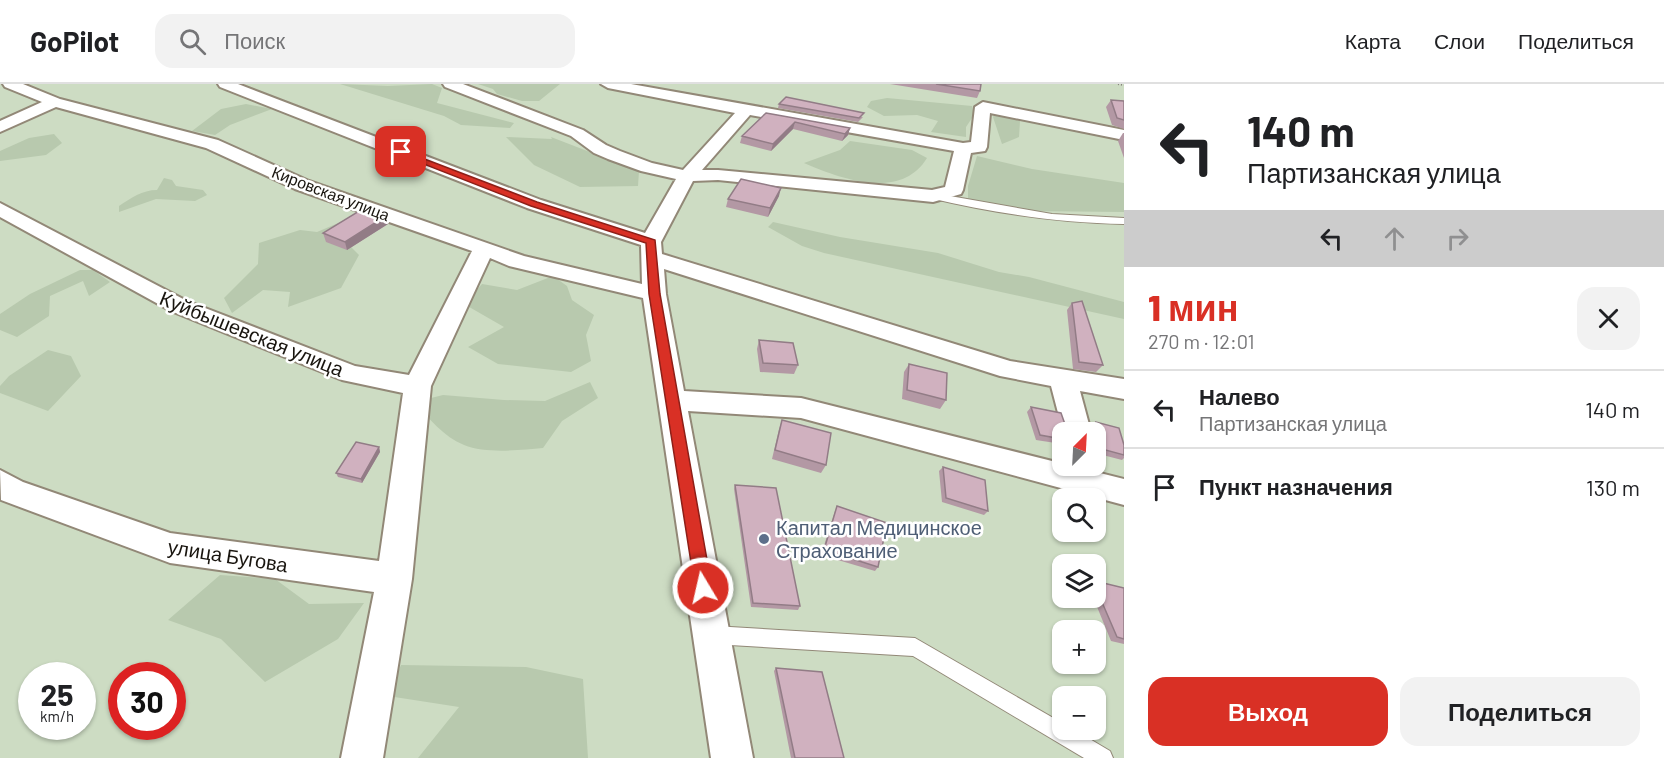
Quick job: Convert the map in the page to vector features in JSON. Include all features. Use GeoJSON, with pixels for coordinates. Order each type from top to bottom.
{"type":"FeatureCollection","features":[{"type":"Feature","properties":{"kind":"street","name":"Кировская улица"},"geometry":{"type":"LineString","coordinates":[[10,84],[55,102],[212,144],[302,186],[517,261],[654,294]]}},
{"type":"Feature","properties":{"kind":"street"},"geometry":{"type":"LineString","coordinates":[[225,84],[651,250],[1009,370],[1124,389]]}},
{"type":"Feature","properties":{"kind":"street"},"geometry":{"type":"LineString","coordinates":[[450,84],[577,132],[600,149],[614,155],[647,167],[687,176],[718,175],[933,196],[954,190],[963,148]]}},
{"type":"Feature","properties":{"kind":"street"},"geometry":{"type":"LineString","coordinates":[[608,84],[963,148],[979,147],[983,101],[1124,135]]}},
{"type":"Feature","properties":{"kind":"street"},"geometry":{"type":"LineString","coordinates":[[0,126],[55,102]]}},
{"type":"Feature","properties":{"kind":"street"},"geometry":{"type":"LineString","coordinates":[[732,758],[654,294],[651,250],[687,176],[746,110]]}},
{"type":"Feature","properties":{"kind":"street","name":"Куйбышевская улица"},"geometry":{"type":"LineString","coordinates":[[0,209],[179,306],[351,374],[417,386]]}},
{"type":"Feature","properties":{"kind":"street"},"geometry":{"type":"LineString","coordinates":[[362,758],[394,579],[417,386],[484,248]]}},
{"type":"Feature","properties":{"kind":"street"},"geometry":{"type":"LineString","coordinates":[[1063,379],[1074,422]]}},
{"type":"Feature","properties":{"kind":"street"},"geometry":{"type":"LineString","coordinates":[[672,400],[801,408],[1052,466]]}},
{"type":"Feature","properties":{"kind":"street"},"geometry":{"type":"LineString","coordinates":[[1092,476],[1124,492]]}},
{"type":"Feature","properties":{"kind":"street","name":"улица Бугова"},"geometry":{"type":"LineString","coordinates":[[0,483],[12,491],[170,549],[394,579]]}},
{"type":"Feature","properties":{"kind":"lane"},"geometry":{"type":"LineString","coordinates":[[933,196],[1016,214],[1090,222],[1124,221]]}},
{"type":"Feature","properties":{"kind":"lane"},"geometry":{"type":"LineString","coordinates":[[711,635],[915,647],[1103,758]]}},
{"type":"Feature","properties":{"kind":"path"},"geometry":{"type":"LineString","coordinates":[[1118,84],[1124,85]]}},
{"type":"Feature","properties":{"kind":"green space"},"geometry":{"type":"Polygon","coordinates":[[[0,84],[1124,84],[1124,758],[0,758],[0,84]]]}},
{"type":"Feature","properties":{"kind":"green space"},"geometry":{"type":"Polygon","coordinates":[[[340,84],[388,86],[432,84],[442,88],[437,103],[514,123],[510,128],[461,125],[444,116],[340,84]]]}},
{"type":"Feature","properties":{"kind":"green space"},"geometry":{"type":"Polygon","coordinates":[[[478,84],[560,84],[539,101],[522,101],[497,94],[493,89],[478,84]]]}},
{"type":"Feature","properties":{"kind":"green space"},"geometry":{"type":"Polygon","coordinates":[[[887,98],[972,106],[974,115],[966,127],[966,137],[931,132],[938,121],[917,115],[884,116],[867,107],[871,101],[887,98]]]}},
{"type":"Feature","properties":{"kind":"green space"},"geometry":{"type":"Polygon","coordinates":[[[246,104],[272,109],[230,125],[215,135],[192,131],[221,109],[246,104]]]}},
{"type":"Feature","properties":{"kind":"green space"},"geometry":{"type":"Polygon","coordinates":[[[997,110],[1006,112],[1020,121],[1019,137],[1002,144],[993,117],[997,110]]]}},
{"type":"Feature","properties":{"kind":"green space"},"geometry":{"type":"Polygon","coordinates":[[[54,134],[62,143],[46,155],[0,161],[0,151],[29,138],[54,134]]]}},
{"type":"Feature","properties":{"kind":"green space"},"geometry":{"type":"Polygon","coordinates":[[[506,137],[552,139],[551,137],[639,171],[638,186],[580,187],[534,165],[506,137]]]}},
{"type":"Feature","properties":{"kind":"green space"},"geometry":{"type":"Polygon","coordinates":[[[850,141],[912,150],[927,158],[916,171],[902,179],[886,183],[852,180],[804,163],[840,150],[850,141]]]}},
{"type":"Feature","properties":{"kind":"green space"},"geometry":{"type":"Polygon","coordinates":[[[977,156],[1032,169],[1124,183],[1124,212],[1027,211],[968,200],[968,186],[977,156]]]}},
{"type":"Feature","properties":{"kind":"green space"},"geometry":{"type":"Polygon","coordinates":[[[164,178],[172,180],[176,186],[203,190],[207,195],[195,201],[156,199],[119,212],[119,206],[132,197],[146,191],[157,190],[164,178]]]}},
{"type":"Feature","properties":{"kind":"green space"},"geometry":{"type":"Polygon","coordinates":[[[343,221],[351,247],[359,255],[341,288],[288,307],[290,292],[263,290],[232,313],[224,298],[258,264],[259,243],[300,230],[317,232],[343,221]]]}},
{"type":"Feature","properties":{"kind":"green space"},"geometry":{"type":"Polygon","coordinates":[[[773,222],[840,237],[938,253],[999,272],[1029,277],[1124,302],[1124,319],[824,253],[802,246],[768,227],[773,222]]]}},
{"type":"Feature","properties":{"kind":"green space"},"geometry":{"type":"Polygon","coordinates":[[[80,270],[93,270],[110,282],[89,296],[83,281],[50,296],[49,316],[17,337],[0,330],[0,314],[30,294],[80,270]]]}},
{"type":"Feature","properties":{"kind":"green space"},"geometry":{"type":"Polygon","coordinates":[[[553,276],[567,286],[572,300],[594,315],[586,335],[591,361],[571,372],[498,364],[468,347],[504,327],[464,304],[482,284],[517,290],[553,276]]]}},
{"type":"Feature","properties":{"kind":"green space"},"geometry":{"type":"Polygon","coordinates":[[[48,350],[71,356],[81,376],[48,411],[0,393],[0,386],[9,376],[48,350]]]}},
{"type":"Feature","properties":{"kind":"green space"},"geometry":{"type":"Polygon","coordinates":[[[590,382],[598,398],[562,421],[543,448],[482,450],[464,445],[443,432],[415,402],[443,395],[545,401],[590,382]]]}},
{"type":"Feature","properties":{"kind":"green space"},"geometry":{"type":"Polygon","coordinates":[[[220,575],[275,579],[309,604],[364,603],[338,639],[265,682],[221,639],[168,620],[220,575]]]}},
{"type":"Feature","properties":{"kind":"green space"},"geometry":{"type":"Polygon","coordinates":[[[401,665],[526,667],[583,679],[588,758],[418,758],[459,707],[388,696],[401,665]]]}},
{"type":"Feature","properties":{"kind":"building"},"geometry":{"type":"Polygon","coordinates":[[[936,84],[981,84],[980,91],[936,84]]]}},
{"type":"Feature","properties":{"kind":"building"},"geometry":{"type":"Polygon","coordinates":[[[786,97],[864,113],[859,118],[779,104],[786,97]]]}},
{"type":"Feature","properties":{"kind":"building"},"geometry":{"type":"Polygon","coordinates":[[[1111,100],[1124,101],[1124,120],[1117,118],[1111,100]]]}},
{"type":"Feature","properties":{"kind":"building"},"geometry":{"type":"Polygon","coordinates":[[[766,113],[850,128],[845,134],[795,122],[773,144],[742,136],[766,113]]]}},
{"type":"Feature","properties":{"kind":"building"},"geometry":{"type":"Polygon","coordinates":[[[741,179],[781,188],[770,208],[728,199],[741,179]]]}},
{"type":"Feature","properties":{"kind":"building"},"geometry":{"type":"Polygon","coordinates":[[[364,208],[386,216],[345,242],[323,233],[364,208]]]}},
{"type":"Feature","properties":{"kind":"building"},"geometry":{"type":"Polygon","coordinates":[[[1082,301],[1103,365],[1079,362],[1072,303],[1082,301]]]}},
{"type":"Feature","properties":{"kind":"building"},"geometry":{"type":"Polygon","coordinates":[[[759,340],[793,343],[798,365],[763,363],[759,340]]]}},
{"type":"Feature","properties":{"kind":"building"},"geometry":{"type":"Polygon","coordinates":[[[909,364],[947,373],[946,400],[907,390],[909,364]]]}},
{"type":"Feature","properties":{"kind":"building"},"geometry":{"type":"Polygon","coordinates":[[[1031,407],[1061,413],[1064,422],[1052,422],[1052,437],[1040,435],[1031,407]]]}},
{"type":"Feature","properties":{"kind":"building"},"geometry":{"type":"Polygon","coordinates":[[[782,420],[831,433],[826,465],[775,450],[782,420]]]}},
{"type":"Feature","properties":{"kind":"building"},"geometry":{"type":"Polygon","coordinates":[[[1106,425],[1119,428],[1124,445],[1124,455],[1106,450],[1106,425]]]}},
{"type":"Feature","properties":{"kind":"building"},"geometry":{"type":"Polygon","coordinates":[[[356,442],[379,447],[361,479],[336,473],[356,442]]]}},
{"type":"Feature","properties":{"kind":"building"},"geometry":{"type":"Polygon","coordinates":[[[943,467],[985,480],[988,511],[946,498],[943,467]]]}},
{"type":"Feature","properties":{"kind":"building"},"geometry":{"type":"Polygon","coordinates":[[[735,485],[776,488],[800,606],[753,603],[735,485]]]}},
{"type":"Feature","properties":{"kind":"building"},"geometry":{"type":"Polygon","coordinates":[[[837,506],[887,523],[878,567],[824,550],[837,506]]]}},
{"type":"Feature","properties":{"kind":"building"},"geometry":{"type":"Polygon","coordinates":[[[1106,584],[1124,588],[1124,639],[1117,637],[1104,608],[1106,584]]]}},
{"type":"Feature","properties":{"kind":"building"},"geometry":{"type":"Polygon","coordinates":[[[776,668],[822,672],[844,758],[795,758],[776,668]]]}},
{"type":"Feature","properties":{"kind":"place","name":"Капитал Медицинское Страхование"},"geometry":{"type":"Point","coordinates":[764,539]}},
{"type":"Feature","properties":{"kind":"route"},"geometry":{"type":"LineString","coordinates":[[401,152],[534,204],[651,242],[654,294],[703,588]]}}]}
